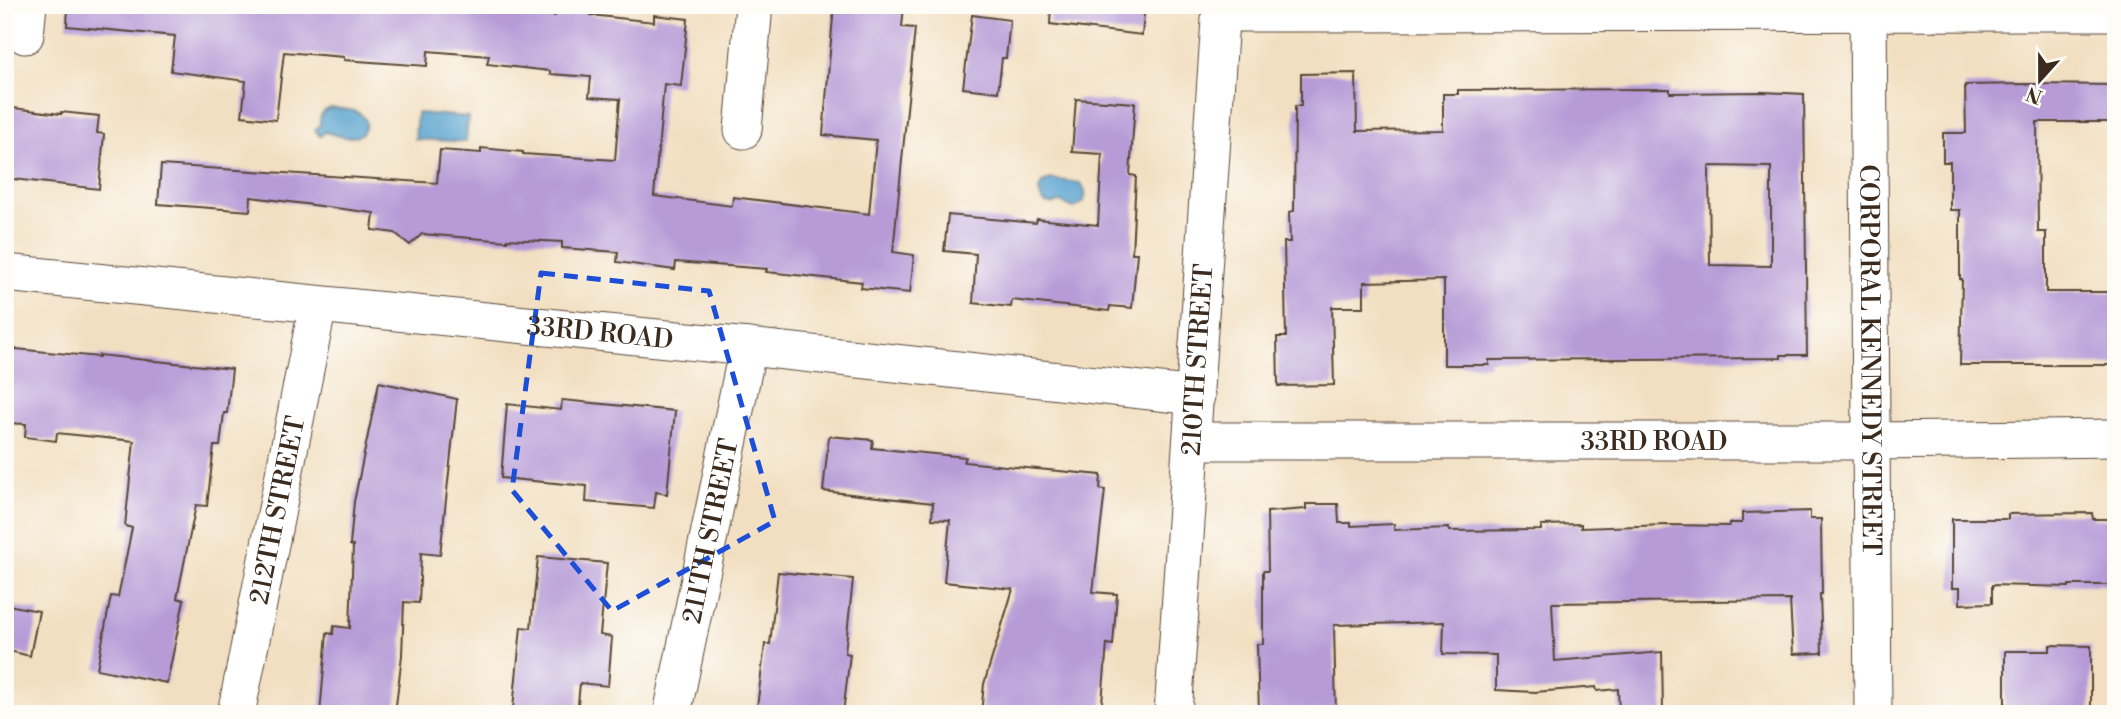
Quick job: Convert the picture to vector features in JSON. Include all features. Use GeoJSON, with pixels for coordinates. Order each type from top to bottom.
{"type":"FeatureCollection","features":[{"type":"Feature","properties":{"kind":"street"},"geometry":{"type":"LineString","coordinates":[[743,130],[754,5]]}},
{"type":"Feature","properties":{"kind":"street"},"geometry":{"type":"LineString","coordinates":[[1221,9],[1868,9],[2116,12]]}},
{"type":"Feature","properties":{"kind":"street","name":"210TH STREET"},"geometry":{"type":"LineString","coordinates":[[1174,714],[1221,9]]}},
{"type":"Feature","properties":{"kind":"street","name":"CORPORAL KENNEDY STREET"},"geometry":{"type":"LineString","coordinates":[[1868,9],[1873,714]]}},
{"type":"Feature","properties":{"kind":"street","name":"33RD ROAD"},"geometry":{"type":"LineString","coordinates":[[5,273],[748,347],[1196,396]]}},
{"type":"Feature","properties":{"kind":"street","name":"212TH STREET"},"geometry":{"type":"LineString","coordinates":[[236,714],[318,305]]}},
{"type":"Feature","properties":{"kind":"street","name":"211TH STREET"},"geometry":{"type":"LineString","coordinates":[[673,714],[748,347]]}},
{"type":"Feature","properties":{"kind":"street","name":"33RD ROAD"},"geometry":{"type":"LineString","coordinates":[[1192,441],[2116,438]]}},
{"type":"Feature","properties":{"kind":"highlighted area"},"geometry":{"type":"Polygon","coordinates":[[[541,273],[709,291],[775,521],[612,611],[512,490],[541,273]]]}},
{"type":"Feature","properties":{"kind":"water"},"geometry":{"type":"Polygon","coordinates":[[[331,108],[359,113],[366,123],[364,131],[353,137],[325,132],[320,136],[315,130],[320,125],[322,114],[331,108]]]}},
{"type":"Feature","properties":{"kind":"water"},"geometry":{"type":"Polygon","coordinates":[[[417,113],[468,117],[466,142],[415,139],[417,113]]]}},
{"type":"Feature","properties":{"kind":"water"},"geometry":{"type":"Polygon","coordinates":[[[1051,179],[1080,183],[1085,191],[1084,201],[1074,208],[1060,202],[1045,203],[1039,189],[1051,179]]]}},
{"type":"Feature","properties":{"kind":"building"},"geometry":{"type":"Polygon","coordinates":[[[68,5],[458,5],[555,16],[556,7],[591,10],[591,15],[654,22],[654,15],[688,19],[681,86],[664,84],[654,196],[732,206],[733,197],[869,214],[876,140],[823,135],[834,5],[904,5],[902,27],[915,28],[893,252],[914,255],[910,293],[861,288],[862,282],[766,272],[767,269],[676,262],[675,270],[617,262],[618,252],[562,248],[562,242],[507,241],[422,234],[410,245],[395,233],[372,230],[374,213],[251,197],[250,211],[158,204],[161,165],[437,183],[440,150],[481,153],[481,148],[523,154],[615,160],[620,99],[589,97],[591,77],[550,74],[550,71],[487,64],[489,56],[428,51],[427,66],[344,60],[344,57],[284,52],[276,120],[242,116],[246,81],[171,71],[175,36],[67,26],[68,5]]]}},
{"type":"Feature","properties":{"kind":"building"},"geometry":{"type":"Polygon","coordinates":[[[1051,5],[1145,5],[1142,35],[1050,24],[1051,5]]]}},
{"type":"Feature","properties":{"kind":"building"},"geometry":{"type":"Polygon","coordinates":[[[972,15],[1010,20],[1006,58],[1002,58],[998,92],[963,88],[972,15]]]}},
{"type":"Feature","properties":{"kind":"building"},"geometry":{"type":"Polygon","coordinates":[[[1356,73],[1357,131],[1443,130],[1443,94],[1458,94],[1458,90],[1670,89],[1670,93],[1804,94],[1807,355],[1781,355],[1781,358],[1489,360],[1489,365],[1444,365],[1444,280],[1364,282],[1364,307],[1332,307],[1334,385],[1278,386],[1277,337],[1286,337],[1284,242],[1290,242],[1289,212],[1294,211],[1295,106],[1301,106],[1301,74],[1356,73]],[[1709,166],[1710,265],[1771,266],[1771,167],[1709,166]]]}},
{"type":"Feature","properties":{"kind":"building"},"geometry":{"type":"Polygon","coordinates":[[[1965,85],[2116,85],[2116,122],[2037,122],[2038,232],[2046,232],[2046,292],[2116,292],[2116,365],[1960,365],[1960,210],[1950,210],[1950,162],[1943,162],[1943,133],[1966,133],[1965,85]]]}},
{"type":"Feature","properties":{"kind":"building"},"geometry":{"type":"Polygon","coordinates":[[[1076,99],[1135,103],[1130,175],[1136,176],[1132,253],[1137,253],[1132,308],[1110,306],[1109,311],[1012,300],[1011,307],[973,303],[976,254],[944,251],[948,215],[1036,223],[1037,219],[1098,225],[1102,154],[1072,152],[1076,99]]]}},
{"type":"Feature","properties":{"kind":"building"},"geometry":{"type":"Polygon","coordinates":[[[5,107],[99,116],[97,133],[104,134],[99,189],[5,178],[5,107]]]}},
{"type":"Feature","properties":{"kind":"building"},"geometry":{"type":"Polygon","coordinates":[[[5,348],[232,369],[220,446],[214,446],[207,506],[196,505],[177,598],[184,600],[167,683],[97,669],[111,596],[118,597],[132,528],[125,526],[134,441],[57,433],[56,441],[25,437],[26,424],[5,423],[5,348]]]}},
{"type":"Feature","properties":{"kind":"building"},"geometry":{"type":"Polygon","coordinates":[[[379,382],[457,399],[440,555],[421,553],[419,603],[404,602],[402,655],[395,714],[320,714],[327,633],[333,634],[334,626],[350,628],[353,546],[350,545],[354,502],[379,382]]]}},
{"type":"Feature","properties":{"kind":"building"},"geometry":{"type":"Polygon","coordinates":[[[562,400],[675,411],[667,494],[656,492],[654,508],[586,502],[587,486],[501,478],[507,404],[561,410],[562,400]]]}},
{"type":"Feature","properties":{"kind":"building"},"geometry":{"type":"Polygon","coordinates":[[[829,436],[873,440],[872,448],[966,457],[964,462],[1101,475],[1100,489],[1105,490],[1093,592],[1117,594],[1113,645],[1107,644],[1101,714],[981,714],[984,684],[1013,589],[944,582],[950,520],[932,519],[933,503],[823,491],[829,436]]]}},
{"type":"Feature","properties":{"kind":"building"},"geometry":{"type":"Polygon","coordinates":[[[1306,504],[1338,504],[1339,523],[1351,523],[1351,526],[1394,524],[1394,530],[1449,528],[1449,531],[1541,530],[1541,525],[1581,524],[1581,528],[1729,526],[1729,523],[1742,523],[1742,513],[1810,511],[1810,519],[1821,519],[1822,653],[1793,654],[1790,600],[1552,603],[1555,661],[1662,652],[1663,714],[1619,714],[1618,689],[1597,691],[1596,687],[1535,692],[1496,690],[1496,655],[1443,654],[1444,622],[1334,625],[1336,714],[1259,714],[1257,644],[1263,644],[1263,571],[1268,571],[1267,512],[1306,509],[1306,504]]]}},
{"type":"Feature","properties":{"kind":"building"},"geometry":{"type":"Polygon","coordinates":[[[2092,513],[2093,519],[2116,519],[2116,585],[1992,585],[1992,603],[1960,604],[1960,588],[1952,588],[1952,519],[2008,519],[2008,514],[2092,513]]]}},
{"type":"Feature","properties":{"kind":"building"},"geometry":{"type":"Polygon","coordinates":[[[538,557],[607,563],[600,635],[612,637],[608,686],[580,683],[577,714],[527,714],[528,711],[513,709],[521,627],[531,628],[538,557]]]}},
{"type":"Feature","properties":{"kind":"building"},"geometry":{"type":"Polygon","coordinates":[[[778,572],[853,579],[845,653],[850,654],[843,714],[814,714],[757,707],[765,644],[770,644],[778,572]]]}},
{"type":"Feature","properties":{"kind":"building"},"geometry":{"type":"Polygon","coordinates":[[[8,605],[39,611],[30,656],[5,650],[8,605]]]}},
{"type":"Feature","properties":{"kind":"building"},"geometry":{"type":"Polygon","coordinates":[[[2050,645],[2091,646],[2091,714],[2005,714],[2005,651],[2050,651],[2050,645]]]}}]}
